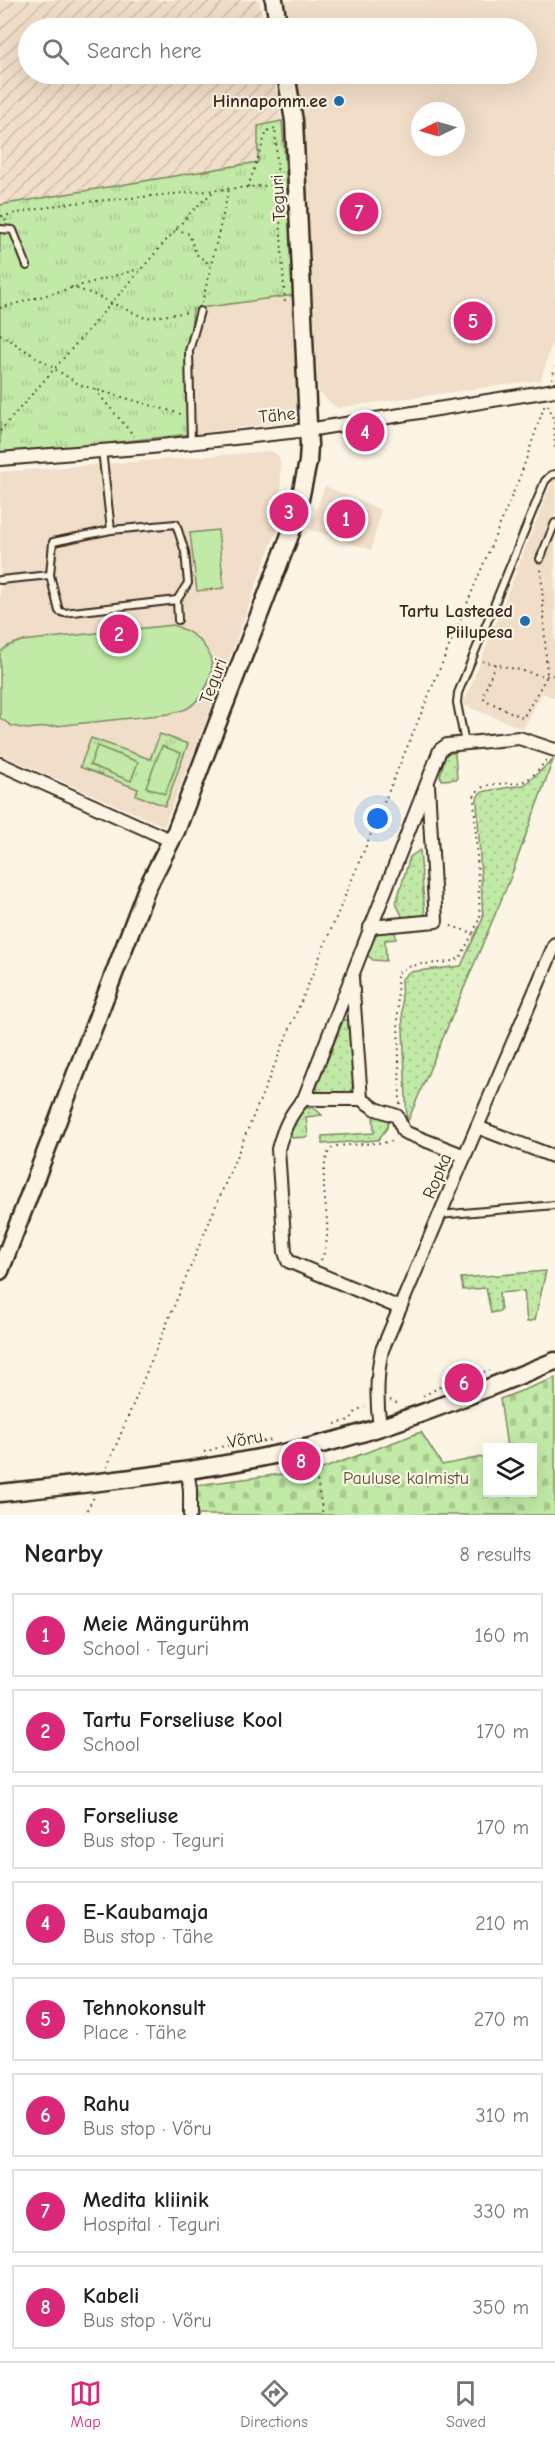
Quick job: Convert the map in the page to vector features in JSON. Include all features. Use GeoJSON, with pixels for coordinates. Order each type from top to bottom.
{"type":"FeatureCollection","features":[{"type":"Feature","properties":{"kind":"street"},"geometry":{"type":"LineString","coordinates":[[274,0],[277,18]]}},
{"type":"Feature","properties":{"kind":"street","name":"Teguri"},"geometry":{"type":"LineString","coordinates":[[0,1271],[142,898],[176,831],[295,522],[308,462],[308,430],[294,121],[288,84]]}},
{"type":"Feature","properties":{"kind":"street","name":"Tähe"},"geometry":{"type":"LineString","coordinates":[[0,459],[308,430],[555,390]]}},
{"type":"Feature","properties":{"kind":"street"},"geometry":{"type":"LineString","coordinates":[[400,1308],[288,1261],[285,1252],[278,1149],[282,1134],[294,1109],[304,1099],[440,750],[447,745],[519,738],[555,750]]}},
{"type":"Feature","properties":{"kind":"street"},"geometry":{"type":"LineString","coordinates":[[0,764],[170,840]]}},
{"type":"Feature","properties":{"kind":"street"},"geometry":{"type":"LineString","coordinates":[[370,927],[436,921],[427,781]]}},
{"type":"Feature","properties":{"kind":"street","name":"Ropka"},"geometry":{"type":"LineString","coordinates":[[380,1427],[376,1404],[376,1382],[382,1350],[555,944]]}},
{"type":"Feature","properties":{"kind":"street"},"geometry":{"type":"LineString","coordinates":[[352,974],[361,1099]]}},
{"type":"Feature","properties":{"kind":"street"},"geometry":{"type":"LineString","coordinates":[[304,1099],[361,1099],[376,1109],[397,1116],[402,1128],[465,1156]]}},
{"type":"Feature","properties":{"kind":"street"},"geometry":{"type":"LineString","coordinates":[[477,1127],[555,1157]]}},
{"type":"Feature","properties":{"kind":"street","name":"Võru"},"geometry":{"type":"LineString","coordinates":[[0,1493],[187,1470],[311,1447],[408,1419],[555,1361]]}},
{"type":"Feature","properties":{"kind":"street"},"geometry":{"type":"LineString","coordinates":[[187,1470],[190,1515]]}},
{"type":"Feature","properties":{"kind":"lane"},"geometry":{"type":"LineString","coordinates":[[0,229],[13,230],[27,266]]}},
{"type":"Feature","properties":{"kind":"lane"},"geometry":{"type":"LineString","coordinates":[[191,442],[189,351],[200,311]]}},
{"type":"Feature","properties":{"kind":"lane"},"geometry":{"type":"LineString","coordinates":[[102,450],[111,530]]}},
{"type":"Feature","properties":{"kind":"lane"},"geometry":{"type":"LineString","coordinates":[[465,743],[457,703],[458,693],[544,481],[555,474]]}},
{"type":"Feature","properties":{"kind":"lane"},"geometry":{"type":"LineString","coordinates":[[540,559],[555,523]]}},
{"type":"Feature","properties":{"kind":"lane"},"geometry":{"type":"LineString","coordinates":[[177,600],[64,613],[59,611],[50,575],[53,542],[111,530],[176,524],[185,552],[188,583],[177,600],[178,620]]}},
{"type":"Feature","properties":{"kind":"lane"},"geometry":{"type":"LineString","coordinates":[[0,580],[50,575]]}},
{"type":"Feature","properties":{"kind":"lane"},"geometry":{"type":"LineString","coordinates":[[440,1215],[555,1205]]}},
{"type":"Feature","properties":{"kind":"path"},"geometry":{"type":"LineString","coordinates":[[248,187],[267,131],[275,128],[285,305]]}},
{"type":"Feature","properties":{"kind":"path"},"geometry":{"type":"LineString","coordinates":[[13,230],[2,216],[64,204],[297,182]]}},
{"type":"Feature","properties":{"kind":"path"},"geometry":{"type":"LineString","coordinates":[[71,287],[146,318],[200,311],[229,189]]}},
{"type":"Feature","properties":{"kind":"path"},"geometry":{"type":"LineString","coordinates":[[0,431],[141,268],[214,190]]}},
{"type":"Feature","properties":{"kind":"path"},"geometry":{"type":"LineString","coordinates":[[176,229],[189,234],[196,254],[211,265]]}},
{"type":"Feature","properties":{"kind":"path"},"geometry":{"type":"LineString","coordinates":[[0,308],[141,268]]}},
{"type":"Feature","properties":{"kind":"path"},"geometry":{"type":"LineString","coordinates":[[0,334],[80,385],[190,417]]}},
{"type":"Feature","properties":{"kind":"path"},"geometry":{"type":"LineString","coordinates":[[95,389],[136,438]]}},
{"type":"Feature","properties":{"kind":"path"},"geometry":{"type":"LineString","coordinates":[[84,1515],[101,1482],[516,484],[546,405],[554,421],[555,451]]}},
{"type":"Feature","properties":{"kind":"path"},"geometry":{"type":"LineString","coordinates":[[495,664],[483,696],[485,700],[523,718],[547,676],[540,559]]}},
{"type":"Feature","properties":{"kind":"path"},"geometry":{"type":"LineString","coordinates":[[472,658],[547,676],[555,675]]}},
{"type":"Feature","properties":{"kind":"path"},"geometry":{"type":"LineString","coordinates":[[315,1272],[326,1251],[325,1166],[330,1149],[338,1146],[390,1142],[402,1128],[397,974],[410,965],[441,964],[460,958],[480,917],[474,797],[477,790],[484,786],[522,782],[538,770],[555,750]]}},
{"type":"Feature","properties":{"kind":"path"},"geometry":{"type":"LineString","coordinates":[[436,921],[473,933]]}},
{"type":"Feature","properties":{"kind":"path"},"geometry":{"type":"LineString","coordinates":[[419,1398],[463,1375],[496,1370]]}},
{"type":"Feature","properties":{"kind":"path"},"geometry":{"type":"LineString","coordinates":[[330,1426],[350,1420],[357,1410],[389,1400],[402,1405]]}},
{"type":"Feature","properties":{"kind":"path"},"geometry":{"type":"LineString","coordinates":[[201,1453],[224,1446],[279,1438]]}},
{"type":"Feature","properties":{"kind":"path"},"geometry":{"type":"LineString","coordinates":[[314,1463],[323,1515]]}},
{"type":"Feature","properties":{"kind":"shaded area"},"geometry":{"type":"Polygon","coordinates":[[[0,0],[259,0],[263,18],[18,18],[18,84],[275,84],[282,121],[258,127],[258,162],[0,205],[0,0]]]}},
{"type":"Feature","properties":{"kind":"shaded area"},"geometry":{"type":"Polygon","coordinates":[[[285,0],[555,0],[555,332],[541,380],[337,408],[318,392],[303,117],[298,84],[537,84],[537,18],[288,18],[285,0]]]}},
{"type":"Feature","properties":{"kind":"shaded area"},"geometry":{"type":"Polygon","coordinates":[[[295,295],[299,420],[191,434],[189,351],[192,308],[295,295]]]}},
{"type":"Feature","properties":{"kind":"shaded area"},"geometry":{"type":"Polygon","coordinates":[[[272,451],[278,455],[280,461],[282,510],[279,524],[197,745],[164,826],[0,754],[0,472],[272,451]]]}},
{"type":"Feature","properties":{"kind":"shaded area","name":"Tartu Lasteaed Piilupesa"},"geometry":{"type":"Polygon","coordinates":[[[555,474],[555,698],[542,693],[523,729],[463,705],[555,474]]]}},
{"type":"Feature","properties":{"kind":"shaded area"},"geometry":{"type":"Polygon","coordinates":[[[325,486],[381,510],[371,550],[309,529],[325,486]]]}},
{"type":"Feature","properties":{"kind":"green space"},"geometry":{"type":"Polygon","coordinates":[[[282,121],[295,295],[193,309],[189,351],[191,434],[0,455],[0,205],[258,162],[258,126],[282,121]]]}},
{"type":"Feature","properties":{"kind":"green space"},"geometry":{"type":"Polygon","coordinates":[[[218,530],[224,588],[197,591],[190,533],[218,530]]]}},
{"type":"Feature","properties":{"kind":"green space"},"geometry":{"type":"Polygon","coordinates":[[[173,625],[202,643],[211,660],[212,670],[209,681],[200,697],[189,708],[169,714],[27,729],[12,726],[0,718],[0,652],[8,646],[21,641],[173,625]]]}},
{"type":"Feature","properties":{"kind":"green space"},"geometry":{"type":"Polygon","coordinates":[[[160,734],[188,744],[165,806],[136,795],[138,789],[80,767],[91,738],[150,759],[160,734]]]}},
{"type":"Feature","properties":{"kind":"green space"},"geometry":{"type":"Polygon","coordinates":[[[97,746],[138,762],[131,781],[90,765],[97,746]]]}},
{"type":"Feature","properties":{"kind":"green space"},"geometry":{"type":"Polygon","coordinates":[[[162,746],[181,753],[165,794],[146,787],[162,746]]]}},
{"type":"Feature","properties":{"kind":"green space"},"geometry":{"type":"Polygon","coordinates":[[[446,753],[455,753],[457,779],[442,780],[440,776],[446,753]]]}},
{"type":"Feature","properties":{"kind":"green space"},"geometry":{"type":"Polygon","coordinates":[[[553,760],[510,879],[407,1123],[401,980],[409,972],[461,966],[483,918],[477,799],[480,793],[486,791],[524,785],[553,760]]]}},
{"type":"Feature","properties":{"kind":"green space"},"geometry":{"type":"Polygon","coordinates":[[[420,850],[425,917],[403,918],[396,903],[410,857],[420,850]]]}},
{"type":"Feature","properties":{"kind":"green space"},"geometry":{"type":"Polygon","coordinates":[[[395,930],[396,939],[385,940],[386,961],[373,960],[366,954],[374,931],[395,930]]]}},
{"type":"Feature","properties":{"kind":"green space"},"geometry":{"type":"Polygon","coordinates":[[[348,1019],[353,1084],[351,1092],[319,1096],[317,1087],[343,1021],[348,1019]]]}},
{"type":"Feature","properties":{"kind":"green space"},"geometry":{"type":"Polygon","coordinates":[[[303,1108],[314,1108],[322,1115],[306,1117],[308,1137],[292,1138],[293,1121],[303,1108]]]}},
{"type":"Feature","properties":{"kind":"green space"},"geometry":{"type":"Polygon","coordinates":[[[373,1112],[389,1118],[387,1128],[378,1140],[322,1144],[322,1136],[374,1133],[373,1112]]]}},
{"type":"Feature","properties":{"kind":"green space"},"geometry":{"type":"Polygon","coordinates":[[[546,1271],[535,1320],[527,1322],[524,1291],[499,1293],[501,1311],[491,1313],[486,1288],[463,1290],[461,1278],[546,1271]]]}},
{"type":"Feature","properties":{"kind":"green space","name":"Pauluse kalmistu"},"geometry":{"type":"Polygon","coordinates":[[[555,1378],[555,1515],[197,1515],[197,1485],[322,1469],[421,1432],[442,1465],[483,1457],[483,1497],[537,1497],[537,1443],[506,1443],[500,1399],[555,1378]]]}},
{"type":"Feature","properties":{"kind":"place","name":"Hinnapomm.ee"},"geometry":{"type":"Point","coordinates":[339,101]}},
{"type":"Feature","properties":{"kind":"place","name":"Medita kliinik"},"geometry":{"type":"Point","coordinates":[359,212]}},
{"type":"Feature","properties":{"kind":"place","name":"Tehnokonsult"},"geometry":{"type":"Point","coordinates":[473,321]}},
{"type":"Feature","properties":{"kind":"place","name":"E-Kaubamaja"},"geometry":{"type":"Point","coordinates":[365,432]}},
{"type":"Feature","properties":{"kind":"place","name":"Forseliuse"},"geometry":{"type":"Point","coordinates":[289,512]}},
{"type":"Feature","properties":{"kind":"place","name":"Meie Mängurühm"},"geometry":{"type":"Point","coordinates":[346,519]}},
{"type":"Feature","properties":{"kind":"place","name":"Tartu Lasteaed Piilupesa"},"geometry":{"type":"Point","coordinates":[525,621]}},
{"type":"Feature","properties":{"kind":"place","name":"Tartu Forseliuse Kool"},"geometry":{"type":"Point","coordinates":[119,634]}},
{"type":"Feature","properties":{"kind":"place","name":"Rahu"},"geometry":{"type":"Point","coordinates":[464,1383]}},
{"type":"Feature","properties":{"kind":"place","name":"Kabeli"},"geometry":{"type":"Point","coordinates":[301,1461]}}]}
